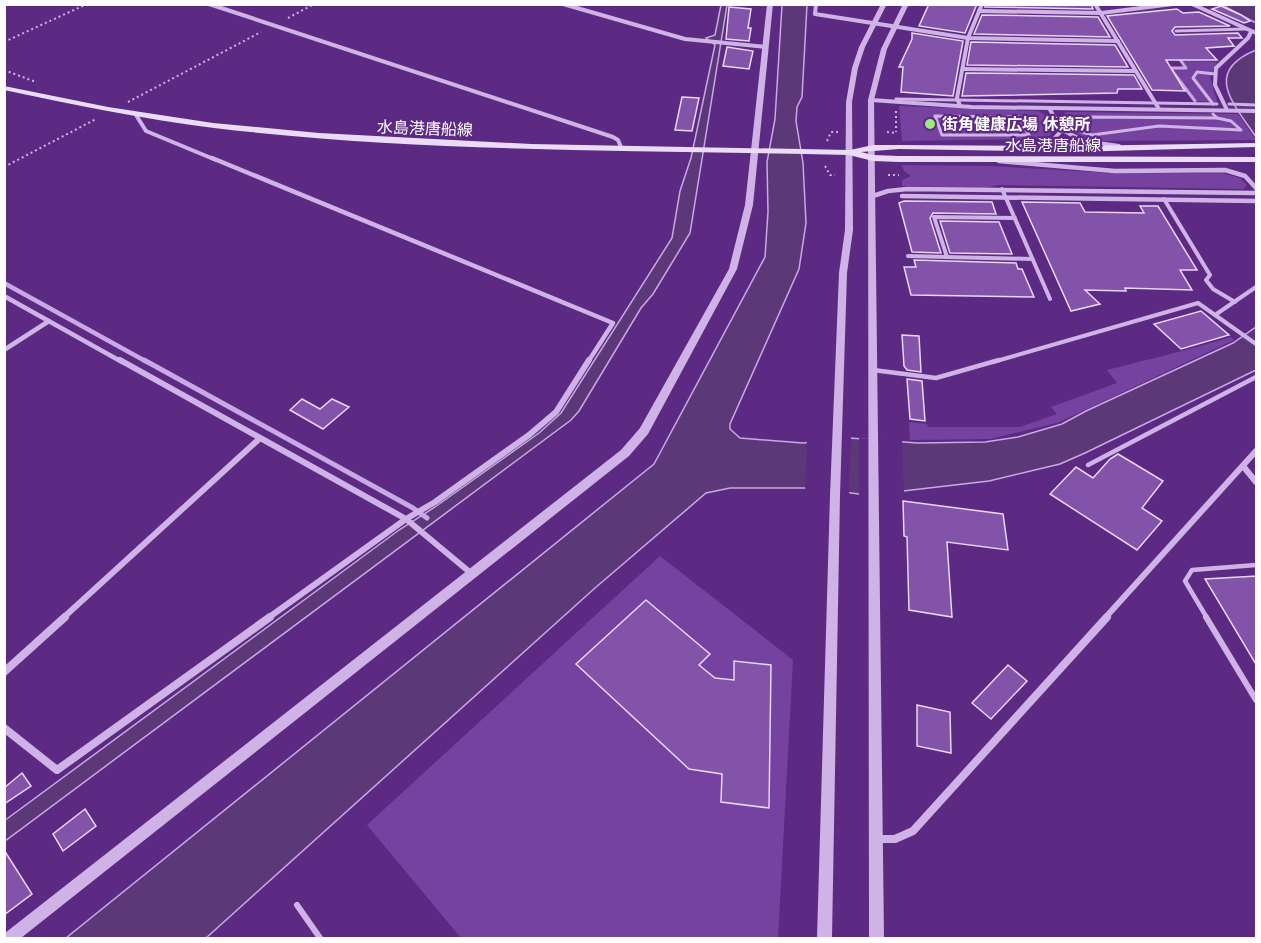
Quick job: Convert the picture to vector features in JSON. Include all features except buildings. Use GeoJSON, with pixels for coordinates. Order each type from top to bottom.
{"type":"FeatureCollection","features":[{"type":"Feature","properties":{"kind":"main road","name":"水島港唐船線"},"geometry":{"type":"LineString","coordinates":[[4,88],[136,115],[228,128],[363,140],[849,152],[873,148],[1256,145]]}},
{"type":"Feature","properties":{"kind":"main road","name":"水島港唐船線"},"geometry":{"type":"LineString","coordinates":[[849,152],[873,158],[1257,160]]}},
{"type":"Feature","properties":{"kind":"street"},"geometry":{"type":"LineString","coordinates":[[209,4],[612,137],[618,140],[621,147]]}},
{"type":"Feature","properties":{"kind":"street"},"geometry":{"type":"LineString","coordinates":[[563,4],[685,39],[766,47]]}},
{"type":"Feature","properties":{"kind":"street"},"geometry":{"type":"LineString","coordinates":[[10,939],[473,575],[625,453],[644,431],[733,270],[760,150],[770,4]]}},
{"type":"Feature","properties":{"kind":"street"},"geometry":{"type":"LineString","coordinates":[[816,4],[815,14],[968,38],[1118,41]]}},
{"type":"Feature","properties":{"kind":"street"},"geometry":{"type":"LineString","coordinates":[[824,939],[835,495],[843,273],[849,230],[851,88],[862,47],[884,4]]}},
{"type":"Feature","properties":{"kind":"street"},"geometry":{"type":"LineString","coordinates":[[876,939],[871,100],[882,56],[906,4]]}},
{"type":"Feature","properties":{"kind":"street"},"geometry":{"type":"LineString","coordinates":[[959,103],[968,38],[982,4]]}},
{"type":"Feature","properties":{"kind":"street"},"geometry":{"type":"LineString","coordinates":[[1095,4],[1159,109]]}},
{"type":"Feature","properties":{"kind":"street"},"geometry":{"type":"LineString","coordinates":[[979,11],[1101,13],[1173,4]]}},
{"type":"Feature","properties":{"kind":"street"},"geometry":{"type":"LineString","coordinates":[[1192,4],[1257,33]]}},
{"type":"Feature","properties":{"kind":"street"},"geometry":{"type":"LineString","coordinates":[[1227,110],[1216,89],[1216,68],[1248,38],[1251,32]]}},
{"type":"Feature","properties":{"kind":"street"},"geometry":{"type":"LineString","coordinates":[[963,68],[1135,70]]}},
{"type":"Feature","properties":{"kind":"street"},"geometry":{"type":"LineString","coordinates":[[871,100],[905,104],[1215,104],[1193,78],[1197,72],[1215,74]]}},
{"type":"Feature","properties":{"kind":"street"},"geometry":{"type":"LineString","coordinates":[[896,99],[1049,108],[1257,111]]}},
{"type":"Feature","properties":{"kind":"street"},"geometry":{"type":"LineString","coordinates":[[1229,104],[1257,105]]}},
{"type":"Feature","properties":{"kind":"street"},"geometry":{"type":"LineString","coordinates":[[1049,108],[1062,130],[1084,141],[1127,146]]}},
{"type":"Feature","properties":{"kind":"street"},"geometry":{"type":"LineString","coordinates":[[1213,114],[1217,118],[1231,121],[1241,130],[1159,126],[1092,135],[1083,132],[1075,125],[1075,121],[1089,117],[1217,118]]}},
{"type":"Feature","properties":{"kind":"street"},"geometry":{"type":"LineString","coordinates":[[4,728],[57,770],[529,435],[556,412],[613,323],[146,131],[136,115]]}},
{"type":"Feature","properties":{"kind":"street"},"geometry":{"type":"LineString","coordinates":[[935,116],[1019,117],[1029,135],[942,135],[935,116]]}},
{"type":"Feature","properties":{"kind":"street"},"geometry":{"type":"LineString","coordinates":[[1008,148],[1052,141],[1062,130]]}},
{"type":"Feature","properties":{"kind":"street"},"geometry":{"type":"LineString","coordinates":[[992,160],[1115,171],[1225,170],[1245,176],[1257,188]]}},
{"type":"Feature","properties":{"kind":"street"},"geometry":{"type":"LineString","coordinates":[[873,196],[888,191],[907,189],[1257,193]]}},
{"type":"Feature","properties":{"kind":"street"},"geometry":{"type":"LineString","coordinates":[[902,196],[1257,201]]}},
{"type":"Feature","properties":{"kind":"street"},"geometry":{"type":"LineString","coordinates":[[4,296],[408,520],[473,575]]}},
{"type":"Feature","properties":{"kind":"street"},"geometry":{"type":"LineString","coordinates":[[4,350],[49,321]]}},
{"type":"Feature","properties":{"kind":"street"},"geometry":{"type":"LineString","coordinates":[[4,672],[259,439]]}},
{"type":"Feature","properties":{"kind":"street"},"geometry":{"type":"LineString","coordinates":[[874,839],[895,839],[913,831],[1257,451]]}},
{"type":"Feature","properties":{"kind":"street"},"geometry":{"type":"LineString","coordinates":[[1243,466],[1257,482]]}},
{"type":"Feature","properties":{"kind":"lane"},"geometry":{"type":"LineString","coordinates":[[1176,31],[1245,29]]}},
{"type":"Feature","properties":{"kind":"lane"},"geometry":{"type":"LineString","coordinates":[[1002,189],[1050,300]]}},
{"type":"Feature","properties":{"kind":"lane"},"geometry":{"type":"LineString","coordinates":[[1164,199],[1210,275],[1206,280],[1213,289],[1236,302]]}},
{"type":"Feature","properties":{"kind":"lane"},"geometry":{"type":"LineString","coordinates":[[947,257],[934,217],[1015,218]]}},
{"type":"Feature","properties":{"kind":"lane"},"geometry":{"type":"LineString","coordinates":[[908,256],[1032,259]]}},
{"type":"Feature","properties":{"kind":"lane"},"geometry":{"type":"LineString","coordinates":[[1215,315],[1257,287]]}},
{"type":"Feature","properties":{"kind":"lane"},"geometry":{"type":"LineString","coordinates":[[873,370],[936,378],[1198,303],[1257,344]]}},
{"type":"Feature","properties":{"kind":"lane"},"geometry":{"type":"LineString","coordinates":[[1088,465],[1257,377]]}},
{"type":"Feature","properties":{"kind":"lane"},"geometry":{"type":"LineString","coordinates":[[1257,565],[1192,570],[1185,581],[1257,700]]}},
{"type":"Feature","properties":{"kind":"lane"},"geometry":{"type":"LineString","coordinates":[[297,905],[320,939]]}},
{"type":"Feature","properties":{"kind":"path"},"geometry":{"type":"LineString","coordinates":[[4,42],[87,4]]}},
{"type":"Feature","properties":{"kind":"path"},"geometry":{"type":"LineString","coordinates":[[4,167],[314,4]]}},
{"type":"Feature","properties":{"kind":"path"},"geometry":{"type":"LineString","coordinates":[[896,106],[896,132],[899,140]]}},
{"type":"Feature","properties":{"kind":"path"},"geometry":{"type":"LineString","coordinates":[[827,141],[831,132],[838,132]]}},
{"type":"Feature","properties":{"kind":"path"},"geometry":{"type":"LineString","coordinates":[[887,132],[896,132]]}},
{"type":"Feature","properties":{"kind":"path"},"geometry":{"type":"LineString","coordinates":[[825,166],[830,175],[835,175]]}},
{"type":"Feature","properties":{"kind":"path"},"geometry":{"type":"LineString","coordinates":[[888,175],[899,176],[899,167]]}},
{"type":"Feature","properties":{"kind":"shaded area"},"geometry":{"type":"Polygon","coordinates":[[[721,5],[727,5],[690,233],[653,294],[641,308],[579,411],[571,420],[5,841],[4,821],[399,530],[539,433],[561,413],[672,238],[680,191],[691,158],[715,45],[706,38],[715,35],[721,5]]]}},
{"type":"Feature","properties":{"kind":"shaded area"},"geometry":{"type":"Polygon","coordinates":[[[782,5],[807,5],[802,97],[797,107],[796,121],[803,163],[806,223],[799,269],[730,424],[730,429],[740,438],[803,443],[849,438],[918,443],[985,442],[1018,437],[1062,424],[1233,343],[1256,327],[1256,370],[1060,464],[989,481],[859,494],[811,488],[730,488],[706,493],[595,588],[206,938],[66,938],[654,464],[765,257],[768,212],[767,162],[775,119],[782,5]]]}},
{"type":"Feature","properties":{"kind":"shaded area"},"geometry":{"type":"Polygon","coordinates":[[[1222,5],[1256,5],[1256,23],[1222,5]]]}},
{"type":"Feature","properties":{"kind":"shaded area"},"geometry":{"type":"Polygon","coordinates":[[[1256,50],[1256,137],[1232,101],[1226,78],[1230,68],[1256,50]]]}},
{"type":"Feature","properties":{"kind":"shaded area"},"geometry":{"type":"Polygon","coordinates":[[[1182,61],[1217,62],[1210,77],[1217,102],[1196,101],[1171,68],[1187,68],[1182,61]]]}},
{"type":"Feature","properties":{"kind":"shaded area"},"geometry":{"type":"Polygon","coordinates":[[[899,106],[1038,111],[1046,115],[1054,129],[1050,136],[1033,139],[902,141],[899,106]]]}},
{"type":"Feature","properties":{"kind":"shaded area"},"geometry":{"type":"Polygon","coordinates":[[[1065,112],[1238,114],[1256,140],[1095,141],[1068,131],[1062,118],[1065,112]]]}},
{"type":"Feature","properties":{"kind":"shaded area"},"geometry":{"type":"Polygon","coordinates":[[[901,165],[991,166],[1109,173],[1222,173],[1240,178],[1247,185],[1243,189],[998,185],[986,188],[902,186],[902,180],[911,176],[904,171],[901,165]]]}},
{"type":"Feature","properties":{"kind":"shaded area"},"geometry":{"type":"Polygon","coordinates":[[[1231,337],[1234,340],[1057,423],[990,439],[910,440],[909,422],[927,424],[928,427],[1020,427],[1057,414],[1051,407],[1117,383],[1107,370],[1231,337]]]}},
{"type":"Feature","properties":{"kind":"shaded area"},"geometry":{"type":"Polygon","coordinates":[[[660,556],[793,660],[778,938],[461,938],[367,825],[660,556]]]}},
{"type":"Feature","properties":{"kind":"pier"},"geometry":{"type":"Polygon","coordinates":[[[851,437],[849,495],[805,492],[807,439],[851,437]]]}},
{"type":"Feature","properties":{"kind":"pier"},"geometry":{"type":"Polygon","coordinates":[[[859,438],[902,440],[904,494],[859,495],[859,438]]]}},
{"type":"Feature","properties":{"kind":"waterway"},"geometry":{"type":"LineString","coordinates":[[1176,54],[1186,68],[1170,68],[1195,101]]}},
{"type":"Feature","properties":{"kind":"waterway"},"geometry":{"type":"LineString","coordinates":[[4,283],[147,362]]}},
{"type":"Feature","properties":{"kind":"waterway"},"geometry":{"type":"LineString","coordinates":[[144,360],[413,508],[427,518]]}},
{"type":"Feature","properties":{"kind":"place","name":"街角健康広場 休憩所"},"geometry":{"type":"Point","coordinates":[930,124]}}]}
